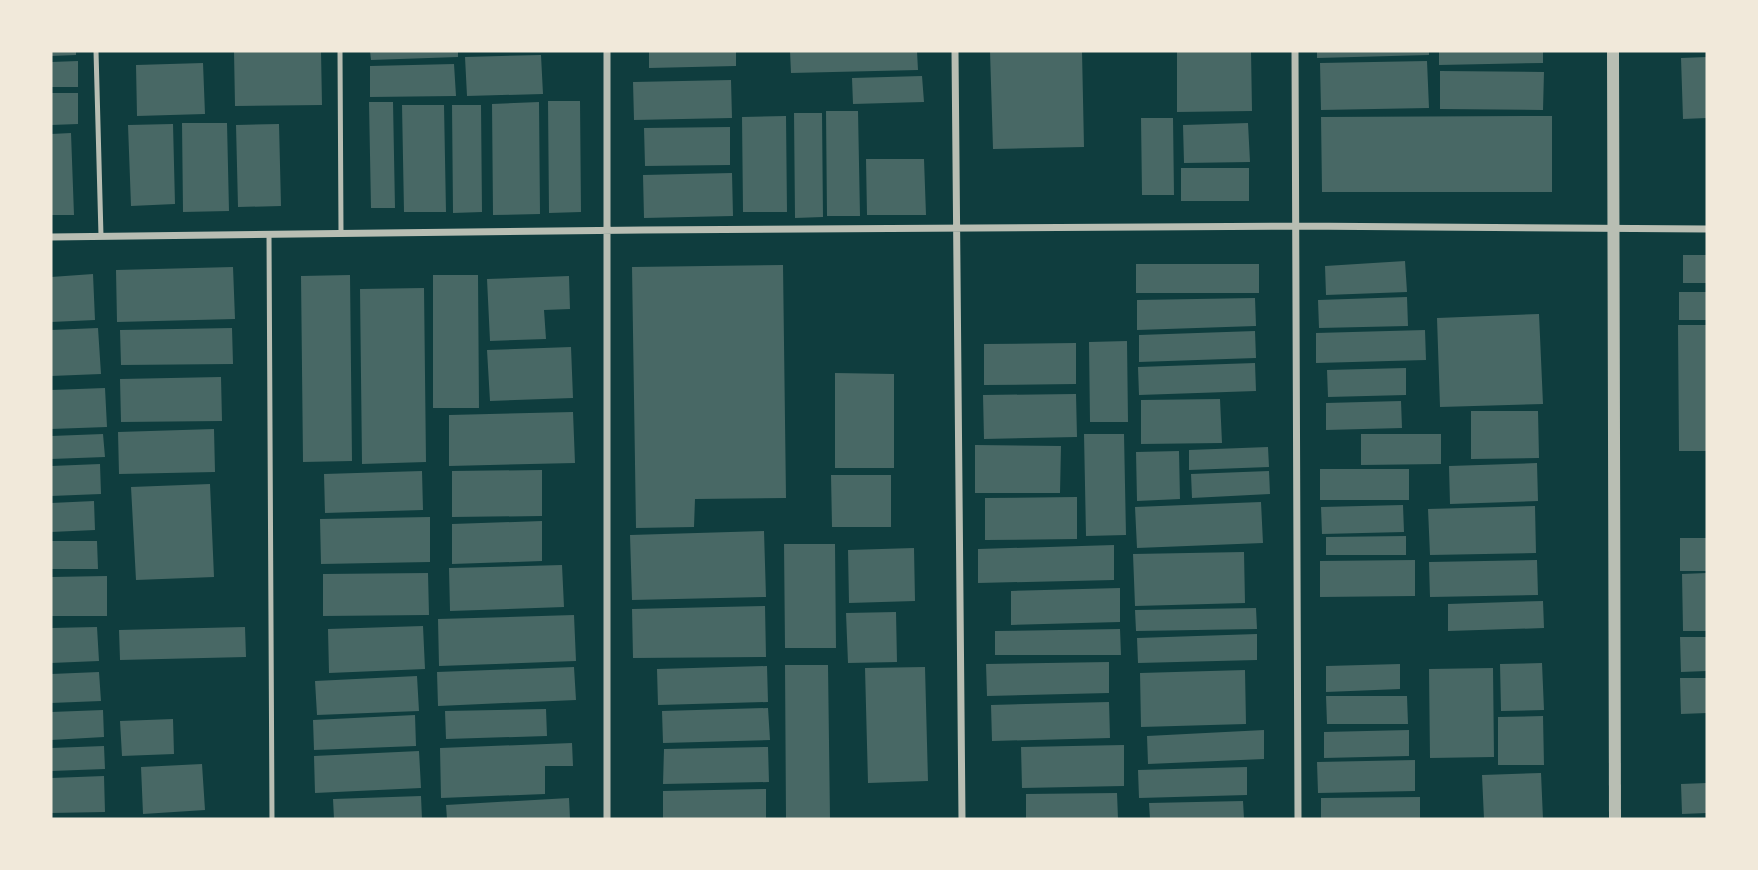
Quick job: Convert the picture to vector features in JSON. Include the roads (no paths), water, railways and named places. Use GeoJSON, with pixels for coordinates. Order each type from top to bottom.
{"type":"FeatureCollection","features":[{"type":"Feature","properties":{"kind":"street"},"geometry":{"type":"LineString","coordinates":[[607,51],[607,819]]}},
{"type":"Feature","properties":{"kind":"street"},"geometry":{"type":"LineString","coordinates":[[955,51],[962,819]]}},
{"type":"Feature","properties":{"kind":"street"},"geometry":{"type":"LineString","coordinates":[[1295,51],[1298,819]]}},
{"type":"Feature","properties":{"kind":"street"},"geometry":{"type":"LineString","coordinates":[[1613,51],[1615,819]]}},
{"type":"Feature","properties":{"kind":"street"},"geometry":{"type":"LineString","coordinates":[[51,237],[1296,226],[1707,229]]}},
{"type":"Feature","properties":{"kind":"lane"},"geometry":{"type":"LineString","coordinates":[[96,51],[101,236]]}},
{"type":"Feature","properties":{"kind":"lane"},"geometry":{"type":"LineString","coordinates":[[340,51],[341,233]]}},
{"type":"Feature","properties":{"kind":"lane"},"geometry":{"type":"LineString","coordinates":[[269,234],[272,819]]}}]}
